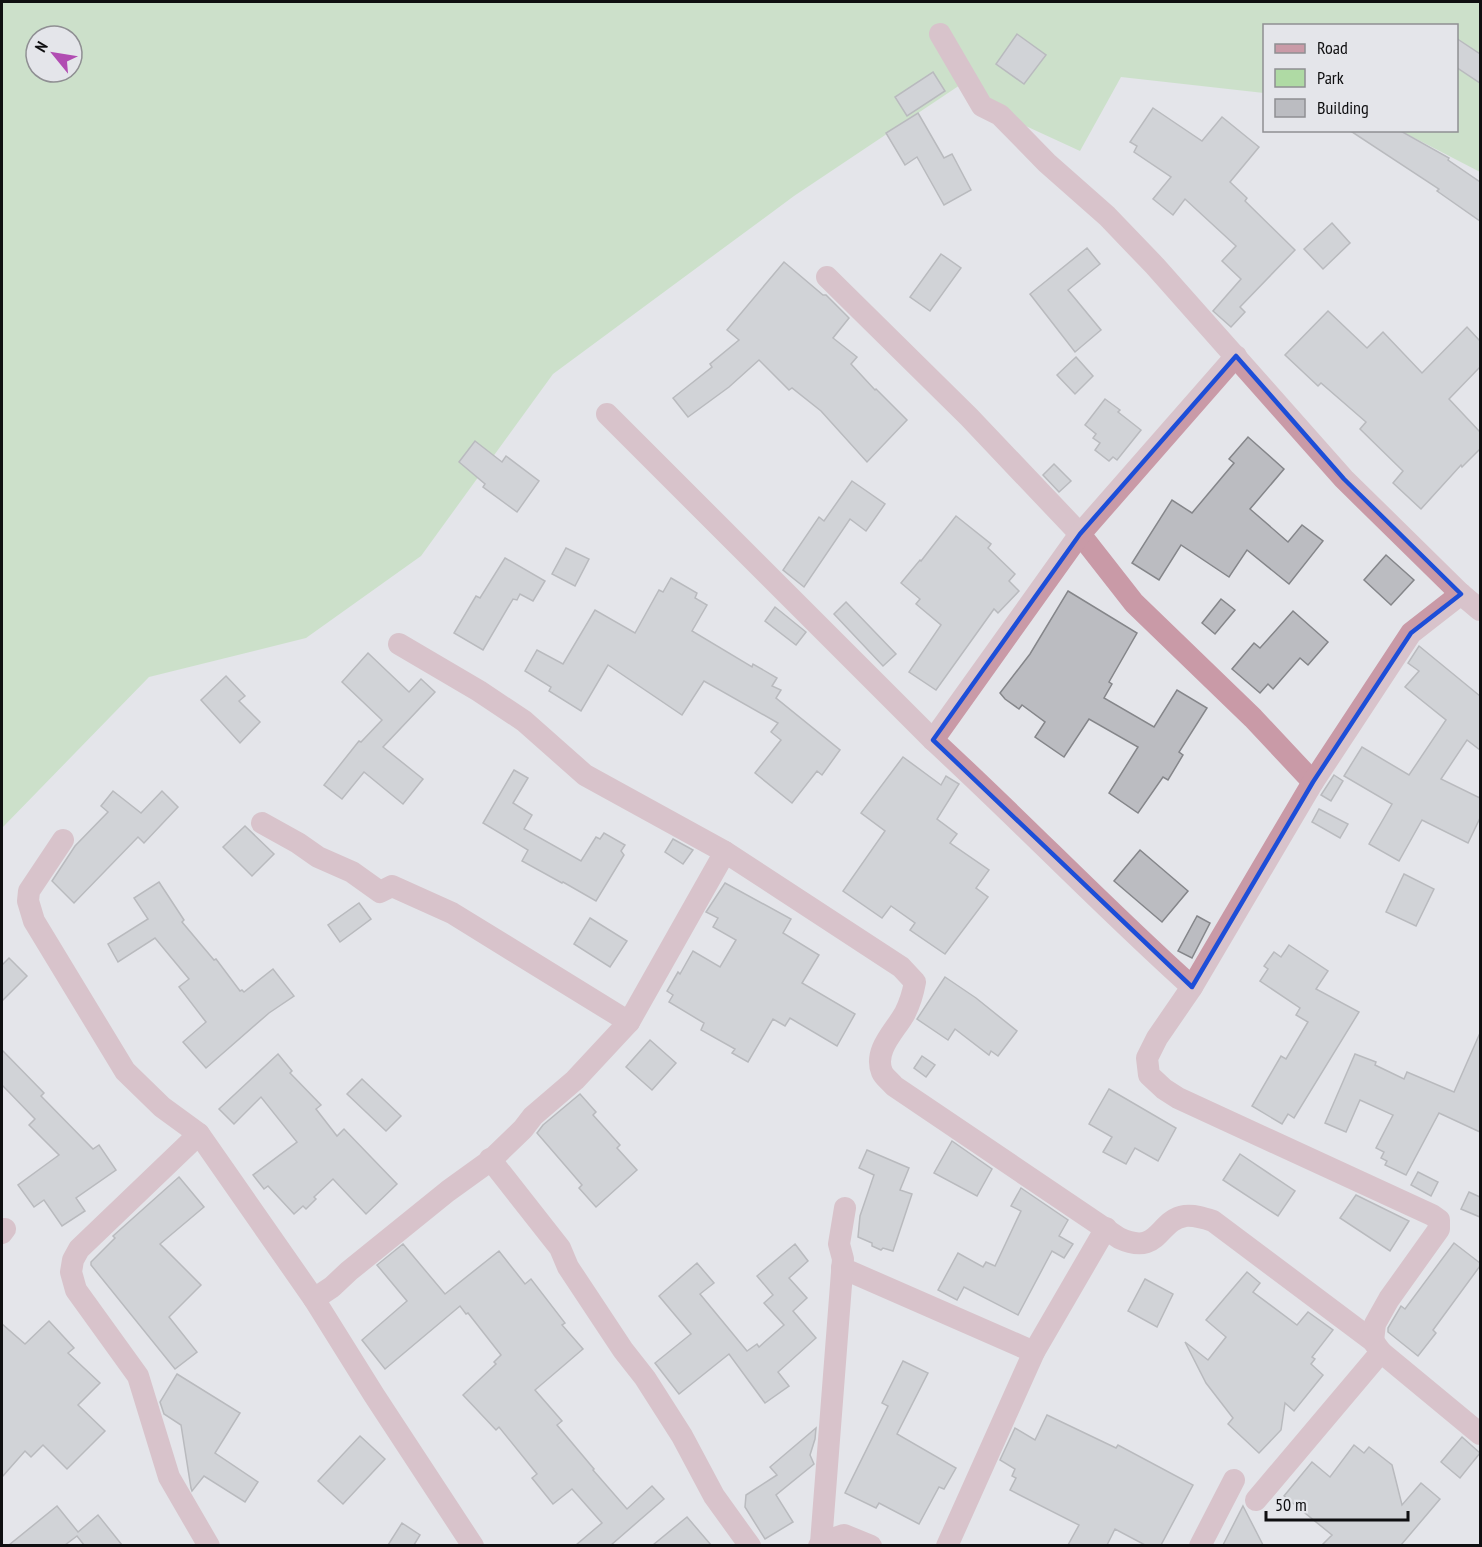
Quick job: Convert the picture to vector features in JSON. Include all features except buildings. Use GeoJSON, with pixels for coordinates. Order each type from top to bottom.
{"type":"FeatureCollection","features":[{"type":"Feature","properties":{"kind":"street"},"geometry":{"type":"LineString","coordinates":[[940,34],[982,106],[1000,115],[1047,163],[1107,216],[1344,478],[1480,610]]}},
{"type":"Feature","properties":{"kind":"street"},"geometry":{"type":"LineString","coordinates":[[826,277],[969,417],[1080,534],[1134,603],[1253,718],[1313,782]]}},
{"type":"Feature","properties":{"kind":"street"},"geometry":{"type":"LineString","coordinates":[[933,740],[1080,534],[1236,356]]}},
{"type":"Feature","properties":{"kind":"street"},"geometry":{"type":"LineString","coordinates":[[607,414],[933,740],[996,798],[1142,942],[1192,987]]}},
{"type":"Feature","properties":{"kind":"street"},"geometry":{"type":"LineString","coordinates":[[1256,1500],[1377,1347],[1375,1324],[1389,1299],[1439,1229],[1439,1220],[1422,1210],[1178,1098],[1149,1075],[1147,1058],[1157,1038],[1192,987],[1313,782],[1411,633],[1461,594]]}},
{"type":"Feature","properties":{"kind":"street"},"geometry":{"type":"LineString","coordinates":[[399,644],[479,691],[524,721],[585,775],[726,852],[901,967],[915,982],[911,1001],[904,1016],[886,1039],[881,1058],[882,1072],[894,1086],[1131,1243],[1142,1244],[1157,1237],[1183,1216],[1198,1216],[1213,1221],[1377,1347],[1480,1434]]}},
{"type":"Feature","properties":{"kind":"street"},"geometry":{"type":"LineString","coordinates":[[262,823],[318,857],[352,872],[380,891],[392,886],[452,913],[629,1022]]}},
{"type":"Feature","properties":{"kind":"street"},"geometry":{"type":"LineString","coordinates":[[63,840],[29,891],[28,901],[34,921],[124,1071],[162,1107],[199,1134],[314,1299],[473,1545]]}},
{"type":"Feature","properties":{"kind":"street"},"geometry":{"type":"LineString","coordinates":[[314,1299],[321,1296],[358,1263],[490,1159],[523,1129],[533,1116],[575,1080],[629,1022],[726,852]]}},
{"type":"Feature","properties":{"kind":"street"},"geometry":{"type":"LineString","coordinates":[[199,1134],[79,1249],[73,1260],[71,1272],[76,1290],[138,1376],[169,1477],[209,1545]]}},
{"type":"Feature","properties":{"kind":"street"},"geometry":{"type":"LineString","coordinates":[[490,1159],[560,1248],[575,1279],[645,1378],[682,1437],[714,1496],[750,1545]]}},
{"type":"Feature","properties":{"kind":"street"},"geometry":{"type":"LineString","coordinates":[[845,1208],[839,1244],[843,1259],[820,1544],[844,1535],[871,1545]]}},
{"type":"Feature","properties":{"kind":"street"},"geometry":{"type":"LineString","coordinates":[[947,1545],[1034,1352],[1106,1228]]}},
{"type":"Feature","properties":{"kind":"street"},"geometry":{"type":"LineString","coordinates":[[842,1268],[1034,1352]]}},
{"type":"Feature","properties":{"kind":"street"},"geometry":{"type":"LineString","coordinates":[[1200,1545],[1234,1480]]}},
{"type":"Feature","properties":{"kind":"highlighted area"},"geometry":{"type":"Polygon","coordinates":[[[1236,356],[1344,479],[1461,594],[1411,633],[1313,782],[1192,987],[933,740],[1080,534],[1236,356]]]}},
{"type":"Feature","properties":{"kind":"green space"},"geometry":{"type":"Polygon","coordinates":[[[2,2],[1480,2],[1480,172],[1403,132],[1458,132],[1458,24],[1263,24],[1263,93],[1121,77],[1080,151],[982,106],[966,81],[794,196],[553,374],[421,556],[306,638],[149,677],[2,828],[2,2]]]}}]}
